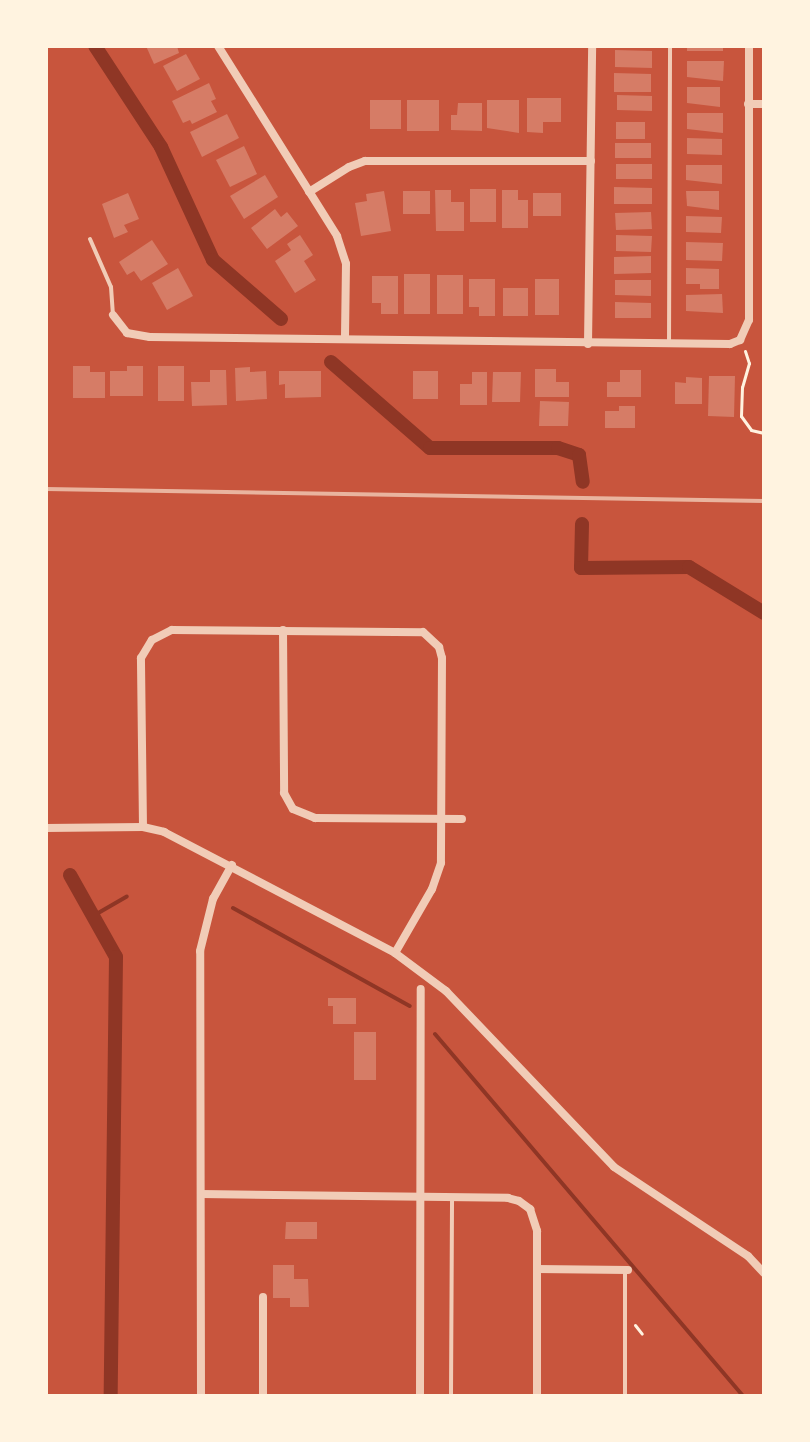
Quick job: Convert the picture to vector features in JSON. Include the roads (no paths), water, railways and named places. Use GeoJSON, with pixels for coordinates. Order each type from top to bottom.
{"type":"FeatureCollection","features":[{"type":"Feature","properties":{"kind":"street"},"geometry":{"type":"LineString","coordinates":[[218,46],[343,251],[345,339]]}},
{"type":"Feature","properties":{"kind":"street"},"geometry":{"type":"LineString","coordinates":[[588,344],[592,46]]}},
{"type":"Feature","properties":{"kind":"street"},"geometry":{"type":"LineString","coordinates":[[113,315],[127,333],[150,337],[720,347],[740,340],[749,320],[749,46]]}},
{"type":"Feature","properties":{"kind":"street"},"geometry":{"type":"LineString","coordinates":[[748,104],[764,104]]}},
{"type":"Feature","properties":{"kind":"street"},"geometry":{"type":"LineString","coordinates":[[309,192],[349,167],[365,161],[591,161]]}},
{"type":"Feature","properties":{"kind":"street"},"geometry":{"type":"LineString","coordinates":[[143,827],[141,658],[152,640],[172,630],[410,630],[432,638],[442,658],[441,863],[436,880],[395,953]]}},
{"type":"Feature","properties":{"kind":"street"},"geometry":{"type":"LineString","coordinates":[[283,630],[284,793],[293,809],[315,818],[462,819]]}},
{"type":"Feature","properties":{"kind":"street"},"geometry":{"type":"LineString","coordinates":[[46,828],[143,827],[183,839],[395,953],[446,991],[614,1167],[748,1256],[764,1273]]}},
{"type":"Feature","properties":{"kind":"street"},"geometry":{"type":"LineString","coordinates":[[201,1396],[200,951],[213,899],[232,865]]}},
{"type":"Feature","properties":{"kind":"street"},"geometry":{"type":"LineString","coordinates":[[420,1396],[421,989]]}},
{"type":"Feature","properties":{"kind":"street"},"geometry":{"type":"LineString","coordinates":[[201,1194],[508,1198],[530,1209],[537,1231],[537,1396]]}},
{"type":"Feature","properties":{"kind":"street"},"geometry":{"type":"LineString","coordinates":[[537,1269],[626,1270]]}},
{"type":"Feature","properties":{"kind":"street"},"geometry":{"type":"LineString","coordinates":[[263,1297],[263,1396]]}},
{"type":"Feature","properties":{"kind":"lane"},"geometry":{"type":"LineString","coordinates":[[669,346],[670,46]]}},
{"type":"Feature","properties":{"kind":"lane"},"geometry":{"type":"LineString","coordinates":[[90,239],[111,287],[113,315]]}},
{"type":"Feature","properties":{"kind":"lane"},"geometry":{"type":"LineString","coordinates":[[451,1396],[452,1198]]}},
{"type":"Feature","properties":{"kind":"lane"},"geometry":{"type":"LineString","coordinates":[[625,1396],[626,1270]]}},
{"type":"Feature","properties":{"kind":"waterway"},"geometry":{"type":"LineString","coordinates":[[95,46],[161,147],[213,260],[281,319]]}},
{"type":"Feature","properties":{"kind":"waterway"},"geometry":{"type":"LineString","coordinates":[[331,362],[430,448],[558,448],[579,455],[583,482]]}},
{"type":"Feature","properties":{"kind":"waterway"},"geometry":{"type":"LineString","coordinates":[[582,524],[581,568],[689,567],[764,613]]}},
{"type":"Feature","properties":{"kind":"waterway"},"geometry":{"type":"LineString","coordinates":[[70,875],[116,957],[111,1396]]}},
{"type":"Feature","properties":{"kind":"waterway"},"geometry":{"type":"LineString","coordinates":[[93,916],[127,896]]}},
{"type":"Feature","properties":{"kind":"waterway"},"geometry":{"type":"LineString","coordinates":[[233,908],[410,1006]]}},
{"type":"Feature","properties":{"kind":"waterway"},"geometry":{"type":"LineString","coordinates":[[435,1034],[743,1396]]}},
{"type":"Feature","properties":{"kind":"railway"},"geometry":{"type":"LineString","coordinates":[[46,489],[764,501]]}}]}
